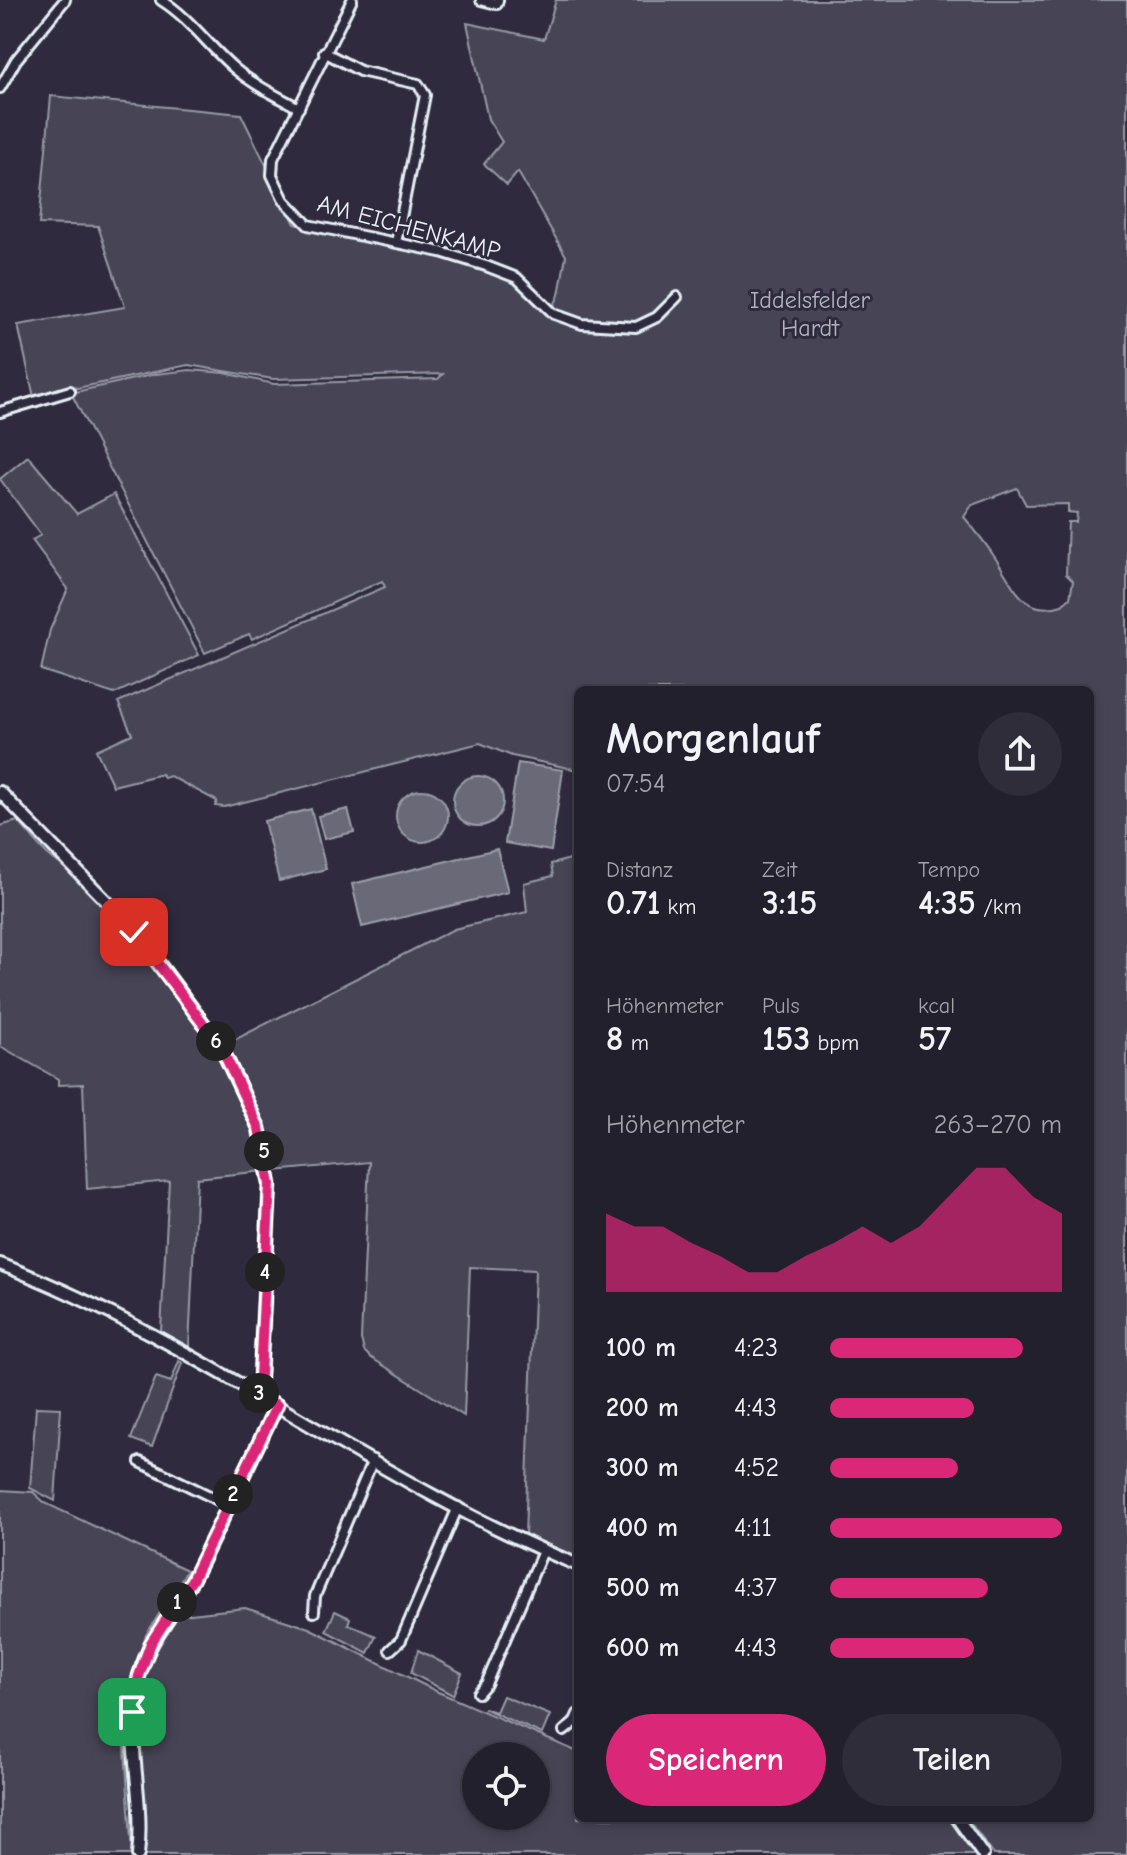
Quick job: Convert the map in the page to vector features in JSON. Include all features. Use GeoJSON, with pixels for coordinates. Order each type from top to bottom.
{"type":"FeatureCollection","features":[{"type":"Feature","properties":{"kind":"street"},"geometry":{"type":"LineString","coordinates":[[0,88],[16,60],[65,0]]}},
{"type":"Feature","properties":{"kind":"street"},"geometry":{"type":"LineString","coordinates":[[161,0],[200,32],[234,68],[263,89],[299,108]]}},
{"type":"Feature","properties":{"kind":"street","name":"AM EICHENKAMP"},"geometry":{"type":"LineString","coordinates":[[352,0],[273,159],[272,175],[284,200],[308,225],[454,256],[517,278],[554,314],[582,324],[636,327],[657,317],[677,297]]}},
{"type":"Feature","properties":{"kind":"street"},"geometry":{"type":"LineString","coordinates":[[481,0],[497,4],[498,0]]}},
{"type":"Feature","properties":{"kind":"street"},"geometry":{"type":"LineString","coordinates":[[324,52],[360,71],[418,84],[423,89],[426,100],[396,243]]}},
{"type":"Feature","properties":{"kind":"street"},"geometry":{"type":"LineString","coordinates":[[0,412],[70,391]]}},
{"type":"Feature","properties":{"kind":"street"},"geometry":{"type":"LineString","coordinates":[[0,792],[124,919],[221,1047],[259,1128],[270,1184],[259,1395]]}},
{"type":"Feature","properties":{"kind":"street"},"geometry":{"type":"LineString","coordinates":[[0,1264],[103,1308],[458,1507],[543,1551],[574,1563]]}},
{"type":"Feature","properties":{"kind":"street"},"geometry":{"type":"LineString","coordinates":[[138,1855],[140,1825],[131,1733],[139,1676],[151,1643],[192,1580],[277,1405]]}},
{"type":"Feature","properties":{"kind":"street"},"geometry":{"type":"LineString","coordinates":[[314,1612],[315,1596],[373,1460]]}},
{"type":"Feature","properties":{"kind":"street"},"geometry":{"type":"LineString","coordinates":[[140,1462],[228,1505]]}},
{"type":"Feature","properties":{"kind":"street"},"geometry":{"type":"LineString","coordinates":[[390,1650],[401,1640],[458,1507]]}},
{"type":"Feature","properties":{"kind":"street"},"geometry":{"type":"LineString","coordinates":[[478,1693],[486,1684],[543,1551]]}},
{"type":"Feature","properties":{"kind":"street"},"geometry":{"type":"LineString","coordinates":[[564,1731],[574,1723]]}},
{"type":"Feature","properties":{"kind":"street"},"geometry":{"type":"LineString","coordinates":[[960,1822],[983,1855]]}},
{"type":"Feature","properties":{"kind":"green space","name":"Iddelsfelder Hardt"},"geometry":{"type":"Polygon","coordinates":[[[556,0],[1127,0],[1127,1855],[994,1855],[970,1822],[1094,1822],[1094,686],[574,686],[574,769],[512,756],[480,743],[224,807],[215,806],[217,801],[170,776],[164,778],[162,774],[113,786],[96,750],[132,734],[118,702],[385,587],[382,581],[252,639],[249,634],[205,653],[71,393],[156,374],[190,370],[225,373],[274,384],[438,379],[443,374],[273,379],[188,365],[34,397],[18,325],[125,307],[98,226],[39,224],[51,96],[241,114],[295,224],[495,270],[524,285],[553,308],[559,295],[566,256],[518,172],[507,185],[484,164],[502,142],[488,119],[467,23],[544,39],[556,0]],[[1017,488],[972,505],[964,517],[1021,597],[1038,607],[1062,605],[1070,598],[1073,581],[1066,574],[1068,522],[1076,522],[1077,513],[1068,512],[1068,504],[1026,505],[1017,488]]]}},
{"type":"Feature","properties":{"kind":"green space"},"geometry":{"type":"Polygon","coordinates":[[[28,456],[77,514],[114,494],[199,655],[114,694],[41,670],[50,630],[68,589],[32,540],[41,535],[0,479],[28,456]]]}},
{"type":"Feature","properties":{"kind":"green space"},"geometry":{"type":"Polygon","coordinates":[[[18,821],[39,846],[97,897],[116,920],[131,946],[142,947],[217,1053],[247,1109],[258,1139],[266,1171],[197,1178],[189,1347],[161,1331],[169,1181],[87,1189],[83,1084],[58,1085],[58,1079],[0,1046],[0,826],[18,821]]]}},
{"type":"Feature","properties":{"kind":"green space"},"geometry":{"type":"Polygon","coordinates":[[[574,858],[574,1555],[525,1535],[535,1270],[470,1267],[464,1416],[370,1357],[364,1351],[361,1339],[369,1162],[274,1171],[265,1139],[220,1044],[232,1041],[454,929],[527,912],[524,883],[553,876],[551,864],[574,858]]]}},
{"type":"Feature","properties":{"kind":"green space"},"geometry":{"type":"Polygon","coordinates":[[[179,1361],[182,1363],[152,1447],[131,1439],[156,1377],[171,1382],[179,1361]]]}},
{"type":"Feature","properties":{"kind":"green space"},"geometry":{"type":"Polygon","coordinates":[[[36,1407],[61,1408],[55,1501],[30,1488],[36,1407]]]}},
{"type":"Feature","properties":{"kind":"green space"},"geometry":{"type":"Polygon","coordinates":[[[0,1490],[33,1492],[45,1503],[187,1570],[146,1635],[129,1689],[124,1733],[132,1855],[0,1855],[0,1490]]]}},
{"type":"Feature","properties":{"kind":"green space"},"geometry":{"type":"Polygon","coordinates":[[[245,1608],[309,1628],[438,1692],[574,1750],[574,1822],[951,1822],[976,1855],[144,1855],[138,1732],[145,1676],[173,1616],[245,1608]]]}},
{"type":"Feature","properties":{"kind":"green space"},"geometry":{"type":"Polygon","coordinates":[[[335,1611],[350,1618],[348,1624],[376,1636],[368,1653],[326,1631],[335,1611]]]}},
{"type":"Feature","properties":{"kind":"green space"},"geometry":{"type":"Polygon","coordinates":[[[418,1650],[462,1673],[453,1695],[411,1673],[418,1650]]]}},
{"type":"Feature","properties":{"kind":"green space"},"geometry":{"type":"Polygon","coordinates":[[[503,1696],[550,1715],[542,1734],[483,1708],[496,1712],[503,1696]]]}},
{"type":"Feature","properties":{"kind":"water"},"geometry":{"type":"Polygon","coordinates":[[[518,763],[563,770],[551,851],[505,843],[518,763]]]}},
{"type":"Feature","properties":{"kind":"water"},"geometry":{"type":"Polygon","coordinates":[[[478,776],[496,783],[503,801],[496,819],[478,826],[460,819],[453,801],[460,783],[478,776]]]}},
{"type":"Feature","properties":{"kind":"water"},"geometry":{"type":"Polygon","coordinates":[[[422,790],[440,798],[448,816],[440,834],[422,842],[404,834],[396,816],[404,798],[422,790]]]}},
{"type":"Feature","properties":{"kind":"water"},"geometry":{"type":"Polygon","coordinates":[[[311,809],[326,869],[279,881],[264,821],[311,809]]]}},
{"type":"Feature","properties":{"kind":"water"},"geometry":{"type":"Polygon","coordinates":[[[348,809],[354,832],[324,839],[318,816],[348,809]]]}},
{"type":"Feature","properties":{"kind":"water"},"geometry":{"type":"Polygon","coordinates":[[[497,849],[508,892],[362,927],[352,884],[497,849]]]}},
{"type":"Feature","properties":{"kind":"route"},"geometry":{"type":"LineString","coordinates":[[132,1712],[139,1676],[151,1643],[192,1580],[277,1405],[259,1395],[270,1184],[259,1128],[221,1047],[134,932]]}}]}
